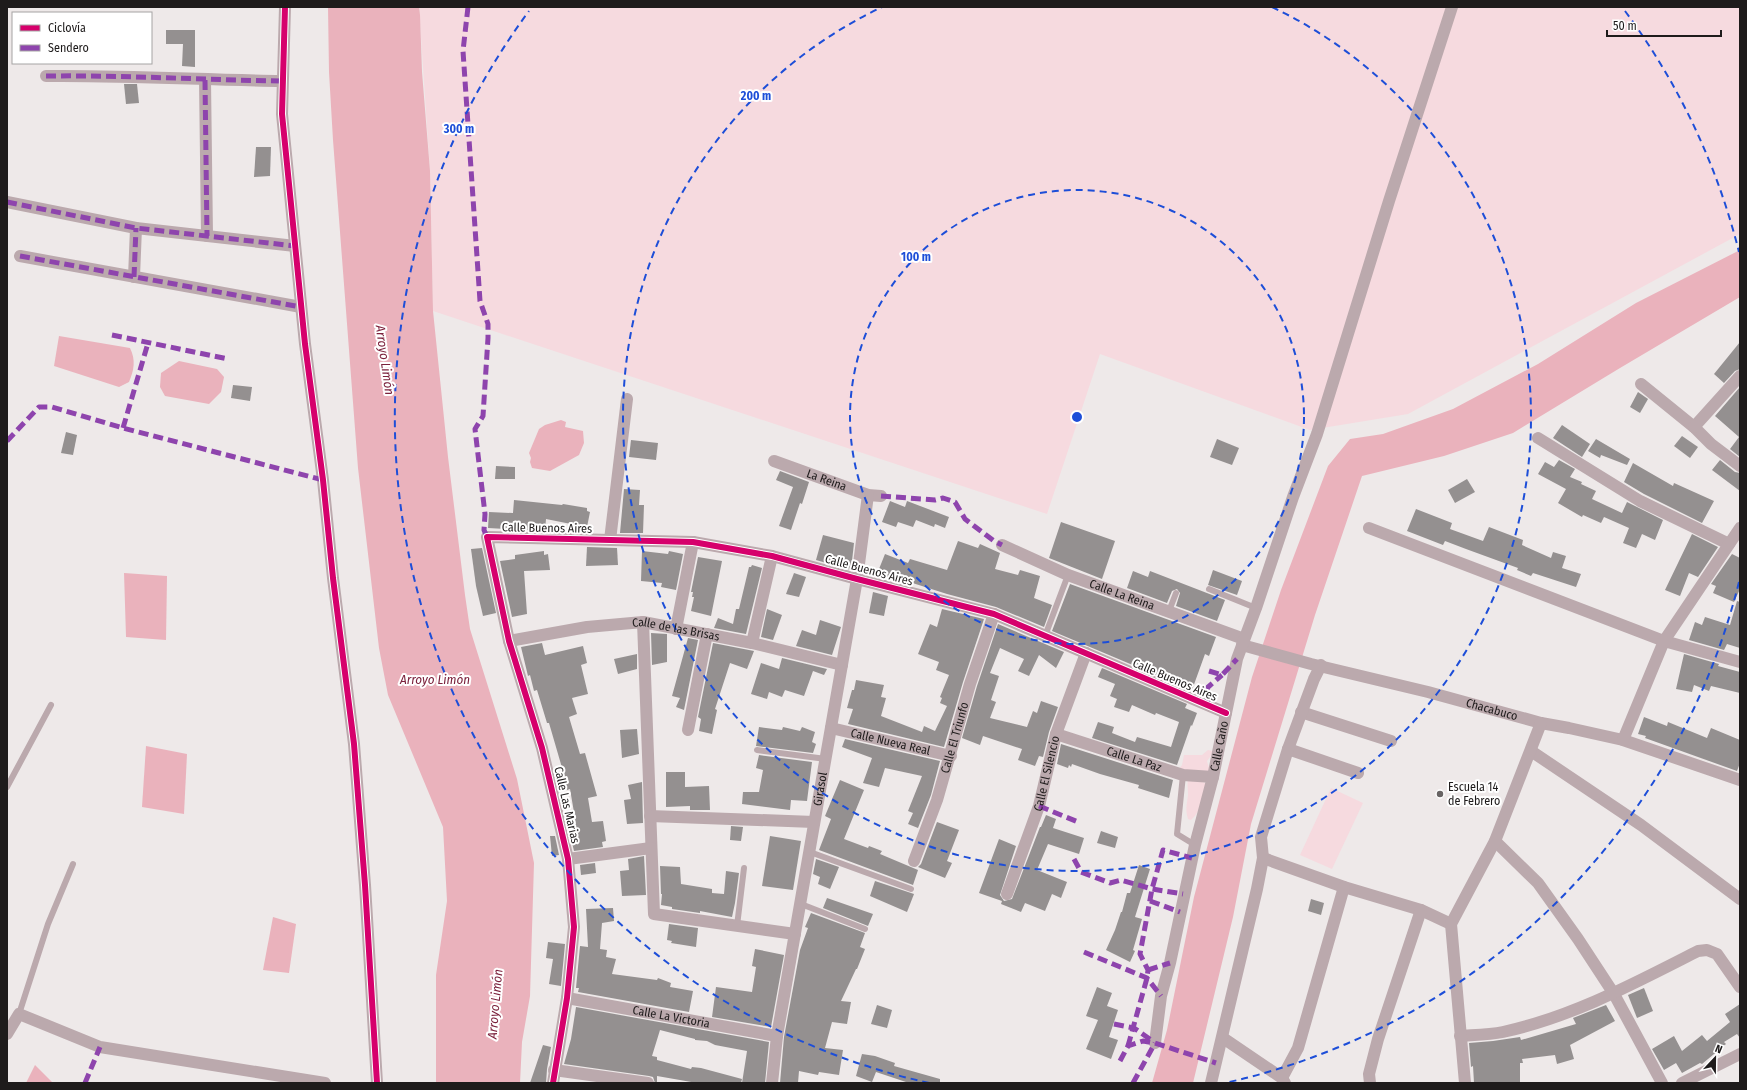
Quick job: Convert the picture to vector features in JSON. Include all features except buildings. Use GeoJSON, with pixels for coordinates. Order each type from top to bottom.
{"type":"FeatureCollection","features":[{"type":"Feature","properties":{"kind":"street"},"geometry":{"type":"LineString","coordinates":[[285,7],[282,114],[301,307],[354,744],[365,885],[377,1083]]}},
{"type":"Feature","properties":{"kind":"street","name":"Calle Caño"},"geometry":{"type":"LineString","coordinates":[[1156,1043],[1162,996],[1195,844],[1213,777],[1236,659],[1246,644],[1256,608],[1293,497],[1317,434],[1389,201],[1452,7]]}},
{"type":"Feature","properties":{"kind":"street"},"geometry":{"type":"LineString","coordinates":[[46,76],[89,75],[205,80],[282,81]]}},
{"type":"Feature","properties":{"kind":"street"},"geometry":{"type":"LineString","coordinates":[[205,80],[207,236]]}},
{"type":"Feature","properties":{"kind":"street"},"geometry":{"type":"LineString","coordinates":[[7,202],[136,228],[295,246]]}},
{"type":"Feature","properties":{"kind":"street"},"geometry":{"type":"LineString","coordinates":[[134,277],[136,228]]}},
{"type":"Feature","properties":{"kind":"street"},"geometry":{"type":"LineString","coordinates":[[20,256],[301,307]]}},
{"type":"Feature","properties":{"kind":"street"},"geometry":{"type":"LineString","coordinates":[[1694,427],[1740,376]]}},
{"type":"Feature","properties":{"kind":"street"},"geometry":{"type":"LineString","coordinates":[[1640,384],[1694,427],[1711,444],[1740,466]]}},
{"type":"Feature","properties":{"kind":"street"},"geometry":{"type":"LineString","coordinates":[[610,540],[626,400]]}},
{"type":"Feature","properties":{"kind":"street"},"geometry":{"type":"LineString","coordinates":[[1538,438],[1640,501],[1729,544]]}},
{"type":"Feature","properties":{"kind":"street","name":"La Reina"},"geometry":{"type":"LineString","coordinates":[[774,461],[868,495],[881,496]]}},
{"type":"Feature","properties":{"kind":"street","name":"Girasol"},"geometry":{"type":"LineString","coordinates":[[772,1083],[777,1036],[857,579],[868,495]]}},
{"type":"Feature","properties":{"kind":"street"},"geometry":{"type":"LineString","coordinates":[[1369,528],[1664,641],[1740,662]]}},
{"type":"Feature","properties":{"kind":"street"},"geometry":{"type":"LineString","coordinates":[[1623,740],[1664,641],[1740,528]]}},
{"type":"Feature","properties":{"kind":"street","name":"Calle Buenos Aires"},"geometry":{"type":"LineString","coordinates":[[487,537],[693,542],[772,556],[994,614],[1226,713]]}},
{"type":"Feature","properties":{"kind":"street","name":"Calle Las Marias"},"geometry":{"type":"LineString","coordinates":[[487,537],[509,641],[542,748],[568,859],[574,927],[566,998],[553,1083]]}},
{"type":"Feature","properties":{"kind":"street"},"geometry":{"type":"LineString","coordinates":[[676,628],[693,542]]}},
{"type":"Feature","properties":{"kind":"street","name":"Calle La Reina"},"geometry":{"type":"LineString","coordinates":[[1002,545],[1068,575],[1169,611],[1246,644]]}},
{"type":"Feature","properties":{"kind":"street"},"geometry":{"type":"LineString","coordinates":[[752,642],[772,556]]}},
{"type":"Feature","properties":{"kind":"street","name":"Calle El Triunfo"},"geometry":{"type":"LineString","coordinates":[[914,861],[937,800],[951,756],[970,684],[994,614]]}},
{"type":"Feature","properties":{"kind":"street"},"geometry":{"type":"LineString","coordinates":[[643,622],[654,914],[795,934]]}},
{"type":"Feature","properties":{"kind":"street","name":"Calle de las Brisas"},"geometry":{"type":"LineString","coordinates":[[509,641],[587,627],[643,622],[752,642],[842,665]]}},
{"type":"Feature","properties":{"kind":"street"},"geometry":{"type":"LineString","coordinates":[[688,730],[707,634]]}},
{"type":"Feature","properties":{"kind":"street","name":"Chacabuco"},"geometry":{"type":"LineString","coordinates":[[1246,644],[1316,665],[1428,692],[1541,723],[1623,740],[1740,780]]}},
{"type":"Feature","properties":{"kind":"street","name":"Calle El Silencio"},"geometry":{"type":"LineString","coordinates":[[1007,894],[1038,806],[1056,734],[1086,653]]}},
{"type":"Feature","properties":{"kind":"street"},"geometry":{"type":"LineString","coordinates":[[1211,1083],[1258,889],[1263,858],[1261,837],[1288,749],[1314,679],[1316,665]]}},
{"type":"Feature","properties":{"kind":"street"},"geometry":{"type":"LineString","coordinates":[[1301,712],[1391,741]]}},
{"type":"Feature","properties":{"kind":"street"},"geometry":{"type":"LineString","coordinates":[[1465,1083],[1451,924],[1496,840],[1541,723]]}},
{"type":"Feature","properties":{"kind":"street","name":"Calle Nueva Real"},"geometry":{"type":"LineString","coordinates":[[831,728],[951,756]]}},
{"type":"Feature","properties":{"kind":"street","name":"Calle La Paz"},"geometry":{"type":"LineString","coordinates":[[1056,734],[1183,775],[1213,777]]}},
{"type":"Feature","properties":{"kind":"street"},"geometry":{"type":"LineString","coordinates":[[1288,749],[1358,773]]}},
{"type":"Feature","properties":{"kind":"street"},"geometry":{"type":"LineString","coordinates":[[1531,751],[1641,825],[1740,899]]}},
{"type":"Feature","properties":{"kind":"street"},"geometry":{"type":"LineString","coordinates":[[650,816],[814,822]]}},
{"type":"Feature","properties":{"kind":"street"},"geometry":{"type":"LineString","coordinates":[[1496,840],[1538,883],[1578,939],[1614,994],[1662,1083]]}},
{"type":"Feature","properties":{"kind":"street"},"geometry":{"type":"LineString","coordinates":[[568,859],[651,848]]}},
{"type":"Feature","properties":{"kind":"street"},"geometry":{"type":"LineString","coordinates":[[1263,858],[1344,887],[1421,910],[1451,924]]}},
{"type":"Feature","properties":{"kind":"street"},"geometry":{"type":"LineString","coordinates":[[1223,1038],[1284,1080],[1298,1048],[1344,887]]}},
{"type":"Feature","properties":{"kind":"street"},"geometry":{"type":"LineString","coordinates":[[1370,1083],[1369,1074],[1378,1038],[1421,910]]}},
{"type":"Feature","properties":{"kind":"street"},"geometry":{"type":"LineString","coordinates":[[1460,1036],[1508,1031],[1542,1022],[1614,994],[1698,951],[1707,950],[1717,954],[1740,987]]}},
{"type":"Feature","properties":{"kind":"street","name":"Calle La Victoria"},"geometry":{"type":"LineString","coordinates":[[566,998],[777,1036]]}},
{"type":"Feature","properties":{"kind":"street"},"geometry":{"type":"LineString","coordinates":[[7,1034],[19,1014],[100,1047],[325,1083]]}},
{"type":"Feature","properties":{"kind":"street"},"geometry":{"type":"LineString","coordinates":[[1682,1083],[1740,1054]]}},
{"type":"Feature","properties":{"kind":"street"},"geometry":{"type":"LineString","coordinates":[[554,1070],[648,1083]]}},
{"type":"Feature","properties":{"kind":"lane"},"geometry":{"type":"LineString","coordinates":[[1045,636],[1068,575]]}},
{"type":"Feature","properties":{"kind":"lane"},"geometry":{"type":"LineString","coordinates":[[1210,590],[1256,608]]}},
{"type":"Feature","properties":{"kind":"lane"},"geometry":{"type":"LineString","coordinates":[[1169,611],[1176,592]]}},
{"type":"Feature","properties":{"kind":"lane"},"geometry":{"type":"LineString","coordinates":[[7,787],[51,705]]}},
{"type":"Feature","properties":{"kind":"lane"},"geometry":{"type":"LineString","coordinates":[[757,750],[826,759]]}},
{"type":"Feature","properties":{"kind":"lane"},"geometry":{"type":"LineString","coordinates":[[1183,775],[1177,834],[1195,844]]}},
{"type":"Feature","properties":{"kind":"lane"},"geometry":{"type":"LineString","coordinates":[[810,852],[911,889]]}},
{"type":"Feature","properties":{"kind":"lane"},"geometry":{"type":"LineString","coordinates":[[19,1014],[48,924],[73,864]]}},
{"type":"Feature","properties":{"kind":"lane"},"geometry":{"type":"LineString","coordinates":[[737,926],[744,868]]}},
{"type":"Feature","properties":{"kind":"lane"},"geometry":{"type":"LineString","coordinates":[[801,904],[865,929]]}},
{"type":"Feature","properties":{"kind":"shaded area"},"geometry":{"type":"Polygon","coordinates":[[[419,7],[1740,7],[1740,234],[1408,414],[1310,430],[1100,354],[1047,514],[433,311],[430,171],[419,7]]]}},
{"type":"Feature","properties":{"kind":"shaded area"},"geometry":{"type":"Polygon","coordinates":[[[1208,750],[1213,751],[1207,761],[1210,771],[1191,772],[1179,769],[1182,765],[1184,755],[1202,755],[1208,750]]]}},
{"type":"Feature","properties":{"kind":"shaded area"},"geometry":{"type":"Polygon","coordinates":[[[1188,778],[1206,783],[1200,808],[1191,820],[1188,819],[1186,807],[1188,778]]]}},
{"type":"Feature","properties":{"kind":"shaded area"},"geometry":{"type":"Polygon","coordinates":[[[1331,788],[1363,803],[1332,869],[1300,855],[1331,788]]]}},
{"type":"Feature","properties":{"kind":"water","name":"Arroyo Limón"},"geometry":{"type":"Polygon","coordinates":[[[328,7],[419,7],[422,72],[430,171],[433,311],[448,457],[465,595],[470,629],[517,779],[534,863],[530,996],[522,1042],[520,1083],[436,1083],[436,975],[447,901],[443,827],[388,695],[379,648],[358,468],[333,140],[329,72],[328,7]]]}},
{"type":"Feature","properties":{"kind":"water"},"geometry":{"type":"Polygon","coordinates":[[[1740,250],[1740,297],[1513,433],[1444,456],[1362,476],[1315,615],[1251,824],[1233,917],[1193,1083],[1152,1083],[1167,1030],[1194,897],[1252,677],[1281,590],[1328,466],[1350,439],[1383,434],[1453,409],[1538,364],[1636,303],[1740,250]]]}},
{"type":"Feature","properties":{"kind":"water"},"geometry":{"type":"Polygon","coordinates":[[[59,336],[130,348],[134,365],[129,382],[119,387],[54,366],[59,336]]]}},
{"type":"Feature","properties":{"kind":"water"},"geometry":{"type":"Polygon","coordinates":[[[179,361],[217,369],[224,377],[221,392],[209,404],[165,396],[160,387],[161,373],[179,361]]]}},
{"type":"Feature","properties":{"kind":"water"},"geometry":{"type":"Polygon","coordinates":[[[561,420],[566,422],[565,427],[583,431],[584,443],[579,455],[550,471],[532,468],[529,453],[539,429],[545,425],[561,420]]]}},
{"type":"Feature","properties":{"kind":"water"},"geometry":{"type":"Polygon","coordinates":[[[124,573],[167,576],[166,640],[126,637],[124,573]]]}},
{"type":"Feature","properties":{"kind":"water"},"geometry":{"type":"Polygon","coordinates":[[[146,746],[187,754],[184,814],[142,807],[146,746]]]}},
{"type":"Feature","properties":{"kind":"water"},"geometry":{"type":"Polygon","coordinates":[[[273,917],[296,924],[289,973],[263,970],[273,917]]]}},
{"type":"Feature","properties":{"kind":"water"},"geometry":{"type":"Polygon","coordinates":[[[35,1065],[53,1083],[26,1083],[35,1065]]]}},
{"type":"Feature","properties":{"kind":"marked path"},"geometry":{"type":"LineString","coordinates":[[468,7],[463,51],[480,301],[488,324],[483,416],[475,429],[485,514],[484,530],[487,537]]}},
{"type":"Feature","properties":{"kind":"marked path"},"geometry":{"type":"LineString","coordinates":[[46,76],[105,76],[282,81]]}},
{"type":"Feature","properties":{"kind":"marked path"},"geometry":{"type":"LineString","coordinates":[[205,80],[207,236]]}},
{"type":"Feature","properties":{"kind":"marked path"},"geometry":{"type":"LineString","coordinates":[[7,202],[136,228],[295,246]]}},
{"type":"Feature","properties":{"kind":"marked path"},"geometry":{"type":"LineString","coordinates":[[134,277],[136,228]]}},
{"type":"Feature","properties":{"kind":"marked path"},"geometry":{"type":"LineString","coordinates":[[20,256],[301,307]]}},
{"type":"Feature","properties":{"kind":"marked path"},"geometry":{"type":"LineString","coordinates":[[112,335],[228,359]]}},
{"type":"Feature","properties":{"kind":"marked path"},"geometry":{"type":"LineString","coordinates":[[123,428],[148,343]]}},
{"type":"Feature","properties":{"kind":"marked path"},"geometry":{"type":"LineString","coordinates":[[7,441],[39,407],[52,407],[123,428],[323,480]]}},
{"type":"Feature","properties":{"kind":"marked path"},"geometry":{"type":"LineString","coordinates":[[881,496],[935,500],[943,498],[955,502],[965,519],[994,541],[1002,545]]}},
{"type":"Feature","properties":{"kind":"marked path"},"geometry":{"type":"LineString","coordinates":[[1209,671],[1222,675],[1237,659]]}},
{"type":"Feature","properties":{"kind":"marked path"},"geometry":{"type":"LineString","coordinates":[[1208,706],[1207,688],[1222,675]]}},
{"type":"Feature","properties":{"kind":"marked path"},"geometry":{"type":"LineString","coordinates":[[1039,806],[1078,822]]}},
{"type":"Feature","properties":{"kind":"marked path"},"geometry":{"type":"LineString","coordinates":[[1128,1046],[1147,978],[1148,970],[1140,954],[1152,889],[1163,850],[1192,858]]}},
{"type":"Feature","properties":{"kind":"marked path"},"geometry":{"type":"LineString","coordinates":[[1074,859],[1081,872],[1110,883],[1121,880],[1152,889],[1183,894]]}},
{"type":"Feature","properties":{"kind":"marked path"},"geometry":{"type":"LineString","coordinates":[[1150,901],[1180,912]]}},
{"type":"Feature","properties":{"kind":"marked path"},"geometry":{"type":"LineString","coordinates":[[1084,952],[1147,978],[1161,996]]}},
{"type":"Feature","properties":{"kind":"marked path"},"geometry":{"type":"LineString","coordinates":[[1148,970],[1170,963]]}},
{"type":"Feature","properties":{"kind":"marked path"},"geometry":{"type":"LineString","coordinates":[[1114,1024],[1134,1028],[1154,1042]]}},
{"type":"Feature","properties":{"kind":"marked path"},"geometry":{"type":"LineString","coordinates":[[1120,1061],[1128,1046],[1143,1041],[1155,1043],[1216,1063]]}},
{"type":"Feature","properties":{"kind":"marked path"},"geometry":{"type":"LineString","coordinates":[[1133,1083],[1155,1043]]}},
{"type":"Feature","properties":{"kind":"marked path"},"geometry":{"type":"LineString","coordinates":[[85,1083],[100,1047]]}},
{"type":"Feature","properties":{"kind":"cycle path"},"geometry":{"type":"LineString","coordinates":[[285,7],[282,114],[305,344],[323,480],[333,578],[354,744],[365,885],[377,1083]]}},
{"type":"Feature","properties":{"kind":"cycle path"},"geometry":{"type":"LineString","coordinates":[[553,1083],[567,998],[574,927],[568,859],[542,748],[509,641],[487,537],[693,542],[772,556],[994,614],[1226,713]]}},
{"type":"Feature","properties":{"kind":"place","name":"Escuela 14 de Febrero"},"geometry":{"type":"Point","coordinates":[1440,794]}}]}
